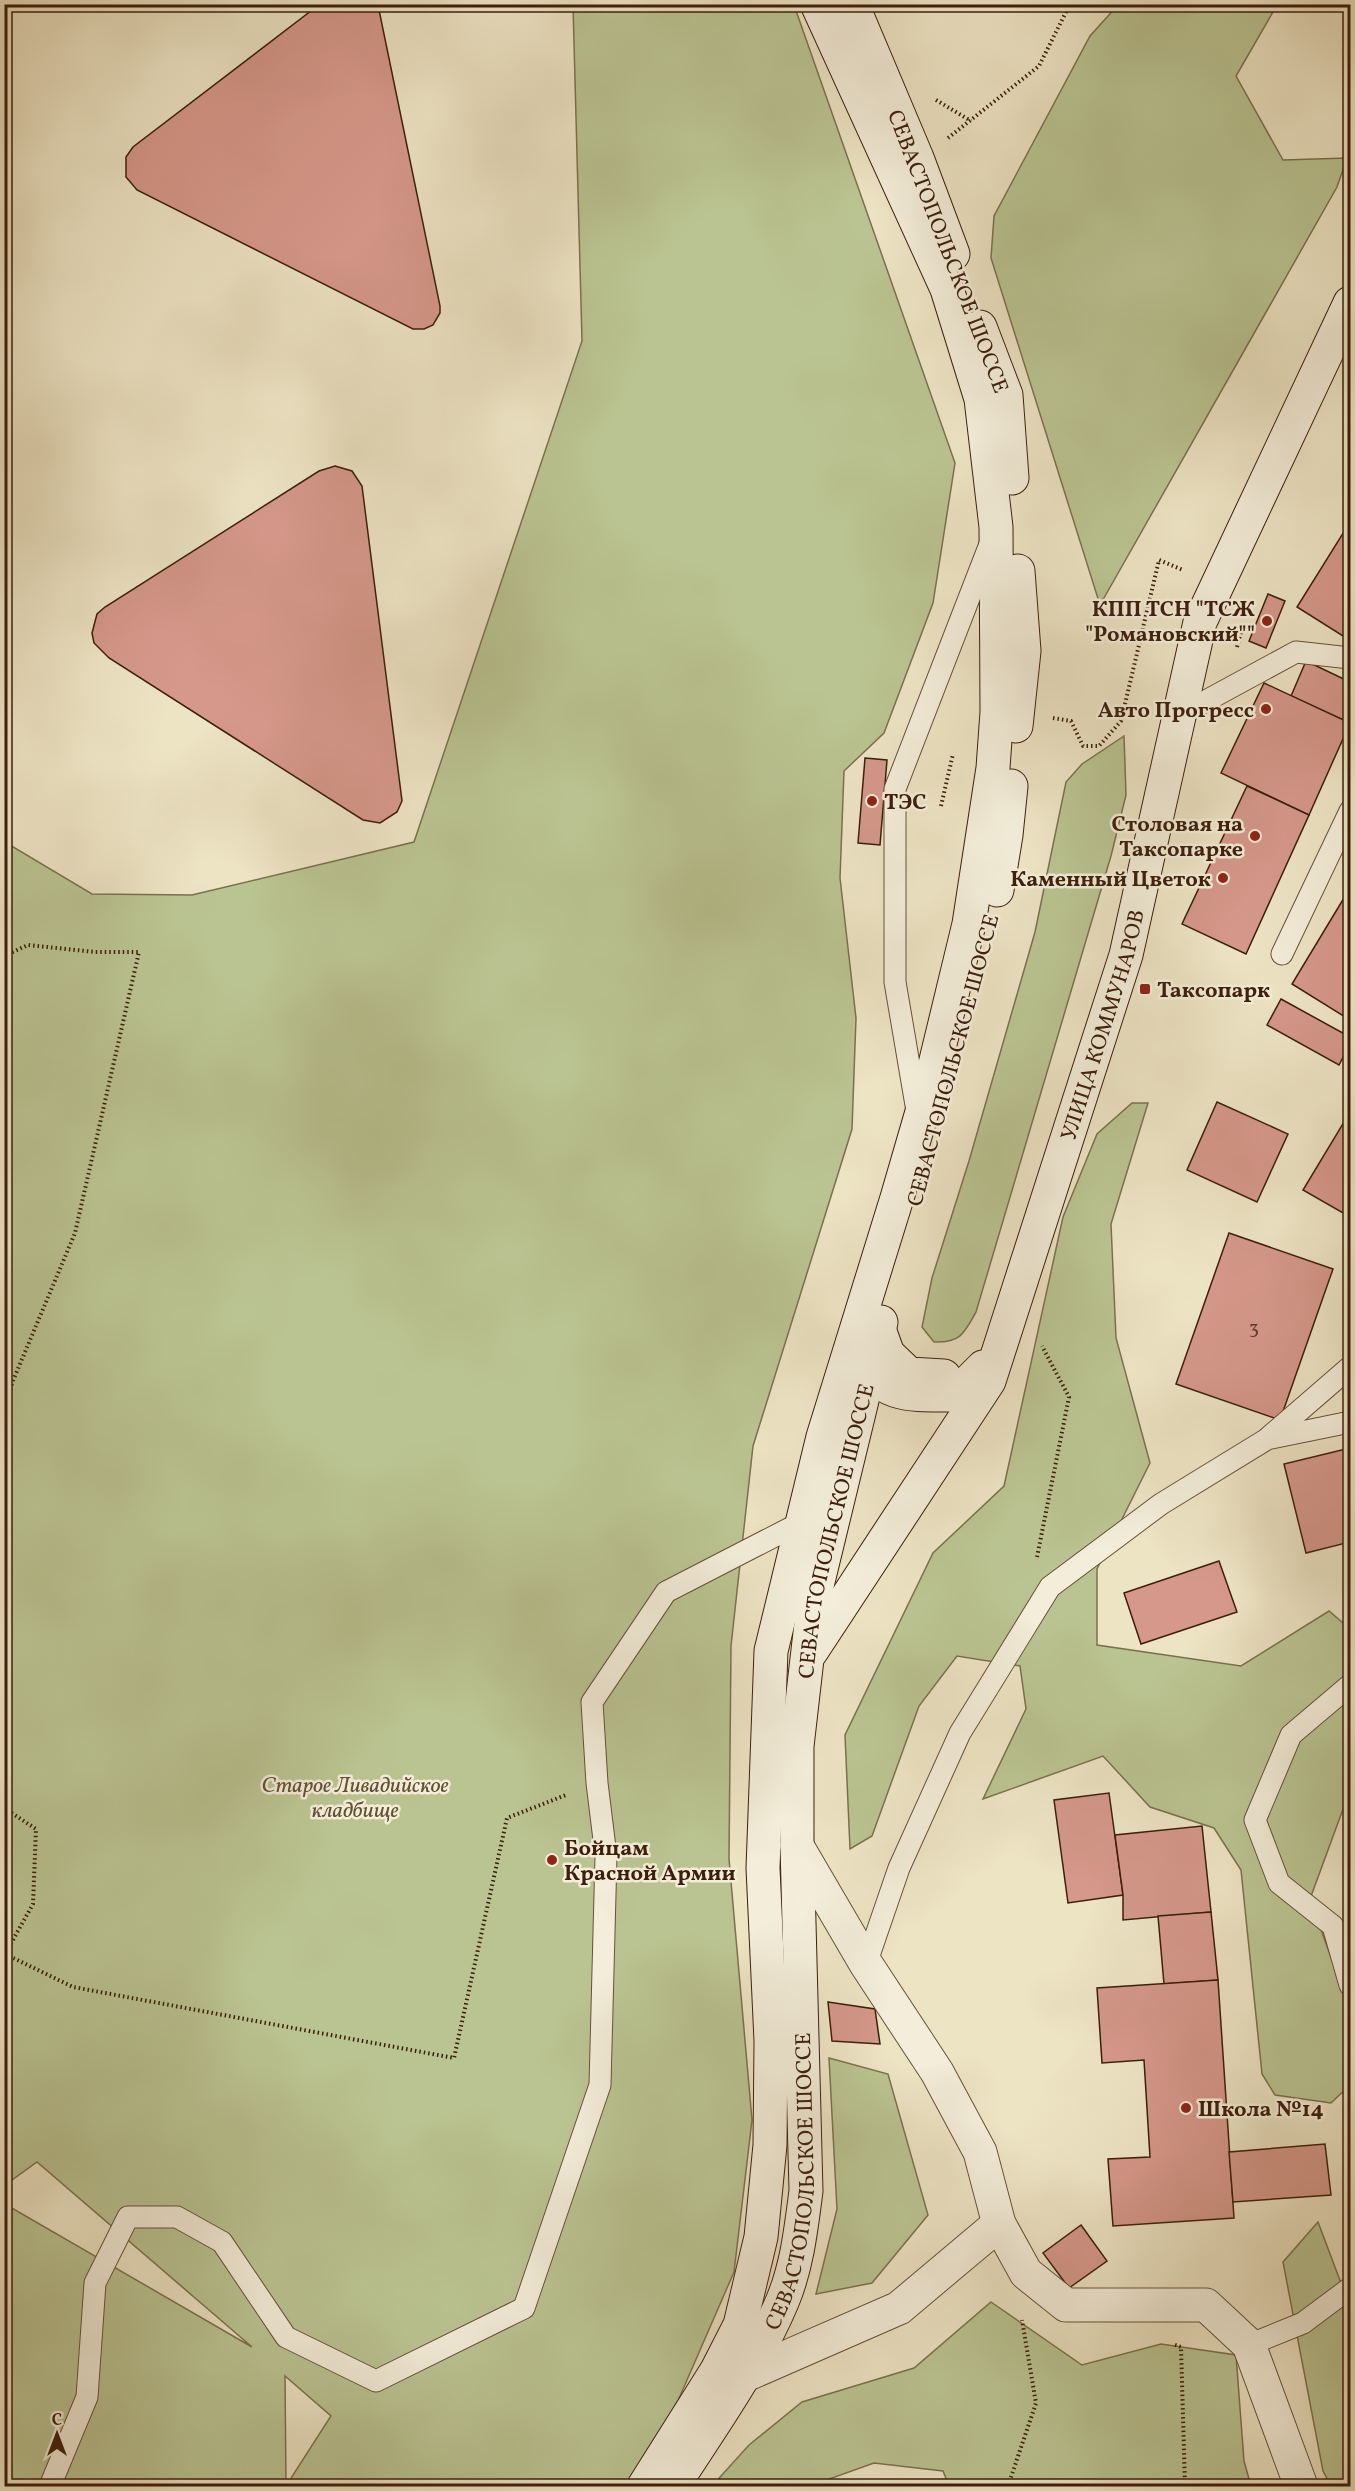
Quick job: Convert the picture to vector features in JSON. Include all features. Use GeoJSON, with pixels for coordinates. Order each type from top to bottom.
{"type":"FeatureCollection","features":[{"type":"Feature","properties":{"kind":"main road"},"geometry":{"type":"LineString","coordinates":[[644,2487],[729,2373],[761,2238],[770,2145],[771,2041],[763,1868],[771,1651],[823,1437],[869,1326],[969,924],[993,768],[997,712],[996,527],[981,399],[947,289],[817,4]]}},
{"type":"Feature","properties":{"kind":"main road","name":"СЕВАСТОПОЛЬСКОЕ ШОССЕ"},"geometry":{"type":"LineString","coordinates":[[673,2487],[729,2373],[782,2302],[799,2248],[806,2191],[797,1846],[797,1746],[814,1598],[868,1374],[869,1326],[959,1053],[988,939],[1006,835],[1024,651],[1006,395],[917,158],[852,4]]}},
{"type":"Feature","properties":{"kind":"main road","name":"УЛИЦА КОММУНАРОВ"},"geometry":{"type":"LineString","coordinates":[[809,1655],[988,1381],[1126,955],[1200,622],[1350,303]]}},
{"type":"Feature","properties":{"kind":"main road"},"geometry":{"type":"LineString","coordinates":[[869,1326],[888,1354],[909,1374],[948,1376],[970,1360],[1006,1327]]}},
{"type":"Feature","properties":{"kind":"main road"},"geometry":{"type":"LineString","coordinates":[[868,1374],[902,1395],[955,1395],[979,1374],[1006,1327]]}},
{"type":"Feature","properties":{"kind":"main road","name":"УЛИЦА КОММУНАРОВ"},"geometry":{"type":"LineString","coordinates":[[771,1651],[988,1381]]}},
{"type":"Feature","properties":{"kind":"main road","name":"СЕВАСТОПОЛЬСКОЕ ШОССЕ"},"geometry":{"type":"LineString","coordinates":[[767,1771],[797,1846]]}},
{"type":"Feature","properties":{"kind":"main road"},"geometry":{"type":"LineString","coordinates":[[797,1846],[866,1964],[937,2072],[980,2152],[999,2224],[1026,2273],[1066,2305],[1206,2305],[1249,2345],[1301,2487]]}},
{"type":"Feature","properties":{"kind":"main road"},"geometry":{"type":"LineString","coordinates":[[729,2373],[899,2308],[999,2224]]}},
{"type":"Feature","properties":{"kind":"lane"},"geometry":{"type":"LineString","coordinates":[[919,1122],[896,982],[896,789],[996,527]]}},
{"type":"Feature","properties":{"kind":"lane"},"geometry":{"type":"LineString","coordinates":[[1180,715],[1296,652],[1350,658]]}},
{"type":"Feature","properties":{"kind":"lane"},"geometry":{"type":"LineString","coordinates":[[1282,954],[1350,811]]}},
{"type":"Feature","properties":{"kind":"lane"},"geometry":{"type":"LineString","coordinates":[[866,1964],[899,1868],[960,1733],[1050,1587],[1161,1504],[1267,1439],[1350,1367]]}},
{"type":"Feature","properties":{"kind":"lane"},"geometry":{"type":"LineString","coordinates":[[1267,1439],[1350,1422]]}},
{"type":"Feature","properties":{"kind":"lane"},"geometry":{"type":"LineString","coordinates":[[50,2487],[87,2397],[95,2283],[128,2217],[177,2217],[222,2242],[286,2337],[376,2381],[524,2308],[600,2085],[606,1856],[597,1783],[592,1702],[666,1592],[802,1522]]}},
{"type":"Feature","properties":{"kind":"lane"},"geometry":{"type":"LineString","coordinates":[[1350,1684],[1291,1735],[1255,1820],[1279,1883],[1333,1926],[1350,1985]]}},
{"type":"Feature","properties":{"kind":"lane"},"geometry":{"type":"LineString","coordinates":[[1249,2345],[1303,2323],[1350,2288]]}},
{"type":"Feature","properties":{"kind":"path"},"geometry":{"type":"LineString","coordinates":[[917,158],[953,135],[1039,66],[1070,4]]}},
{"type":"Feature","properties":{"kind":"path"},"geometry":{"type":"LineString","coordinates":[[1071,721],[1083,746],[1099,746],[1121,721]]}},
{"type":"Feature","properties":{"kind":"path"},"geometry":{"type":"LineString","coordinates":[[4,956],[28,945],[95,952],[139,952],[75,1233],[12,1383],[4,1420]]}},
{"type":"Feature","properties":{"kind":"path"},"geometry":{"type":"LineString","coordinates":[[1037,1336],[1069,1397],[1036,1560],[1050,1587]]}},
{"type":"Feature","properties":{"kind":"path"},"geometry":{"type":"LineString","coordinates":[[4,1808],[36,1829],[33,1904],[5,1954],[73,1987],[454,2058],[507,1818],[597,1783]]}},
{"type":"Feature","properties":{"kind":"path"},"geometry":{"type":"LineString","coordinates":[[1008,2487],[1036,2403],[1021,2314]]}},
{"type":"Feature","properties":{"kind":"path"},"geometry":{"type":"LineString","coordinates":[[1181,2347],[1185,2487]]}},
{"type":"Feature","properties":{"kind":"green space","name":"Старое Ливадийское кладбище"},"geometry":{"type":"Polygon","coordinates":[[[573,5],[794,5],[955,463],[933,603],[884,733],[844,771],[840,878],[856,1018],[852,1129],[753,1446],[731,1646],[729,1859],[752,2120],[734,2272],[677,2403],[625,2486],[286,2486],[5,2486],[5,2204],[252,2347],[37,2162],[5,2185],[5,842],[92,894],[192,895],[414,842],[582,341],[573,5]],[[285,2376],[286,2486],[331,2416],[285,2376]]]}},
{"type":"Feature","properties":{"kind":"green space"},"geometry":{"type":"Polygon","coordinates":[[[1118,5],[1277,5],[1236,76],[1283,160],[1347,158],[1337,187],[1100,605],[991,258],[994,216],[1090,36],[1118,5]]]}},
{"type":"Feature","properties":{"kind":"green space"},"geometry":{"type":"Polygon","coordinates":[[[1124,736],[1126,795],[1111,856],[976,1312],[968,1326],[956,1339],[934,1342],[922,1327],[932,1278],[969,1161],[1035,932],[1066,782],[1082,764],[1124,736]]]}},
{"type":"Feature","properties":{"kind":"green space"},"geometry":{"type":"Polygon","coordinates":[[[1132,1103],[1148,1103],[1111,1224],[1116,1338],[1150,1463],[1097,1569],[1097,1645],[1241,1666],[1329,1611],[1350,1629],[1350,1790],[1310,1899],[1350,2010],[1350,2085],[1331,2103],[1275,2095],[1262,2074],[1241,1870],[1214,1828],[1150,1807],[1103,1756],[983,1799],[1026,1709],[1020,1666],[957,1656],[919,1706],[872,1836],[850,1849],[845,1735],[933,1553],[1004,1486],[1063,1217],[1097,1134],[1132,1103]]]}},
{"type":"Feature","properties":{"kind":"green space"},"geometry":{"type":"Polygon","coordinates":[[[829,2058],[888,2074],[928,2215],[872,2283],[816,2294],[837,2209],[829,2058]]]}},
{"type":"Feature","properties":{"kind":"green space"},"geometry":{"type":"Polygon","coordinates":[[[1318,2222],[1350,2307],[1350,2486],[1331,2486],[1323,2471],[1283,2262],[1318,2222]]]}},
{"type":"Feature","properties":{"kind":"green space"},"geometry":{"type":"Polygon","coordinates":[[[991,2302],[1082,2365],[1161,2344],[1236,2355],[1244,2461],[1251,2486],[949,2486],[943,2471],[874,2463],[829,2479],[828,2486],[712,2486],[749,2445],[802,2402],[914,2368],[991,2302]]]}},
{"type":"Feature","properties":{"kind":"building"},"geometry":{"type":"Polygon","coordinates":[[[320,4],[378,5],[440,306],[440,313],[433,325],[424,329],[413,329],[137,190],[126,177],[126,157],[133,147],[320,4]]]}},
{"type":"Feature","properties":{"kind":"building"},"geometry":{"type":"Polygon","coordinates":[[[335,466],[352,471],[362,486],[402,801],[397,812],[380,823],[363,820],[109,658],[94,643],[92,633],[97,614],[105,607],[319,471],[335,466]]]}},
{"type":"Feature","properties":{"kind":"building"},"geometry":{"type":"Polygon","coordinates":[[[1350,522],[1350,625],[1343,636],[1297,607],[1350,522]]]}},
{"type":"Feature","properties":{"kind":"building","name":"КПП ТСН \"ТСЖ \"Романовский\"\""},"geometry":{"type":"Polygon","coordinates":[[[1268,594],[1285,601],[1266,648],[1249,641],[1268,594]]]}},
{"type":"Feature","properties":{"kind":"building"},"geometry":{"type":"Polygon","coordinates":[[[1306,661],[1350,682],[1350,723],[1291,696],[1306,661]]]}},
{"type":"Feature","properties":{"kind":"building"},"geometry":{"type":"Polygon","coordinates":[[[1264,683],[1350,723],[1309,815],[1221,773],[1264,683]]]}},
{"type":"Feature","properties":{"kind":"building","name":"ТЭС"},"geometry":{"type":"Polygon","coordinates":[[[865,758],[887,760],[880,845],[858,843],[865,758]]]}},
{"type":"Feature","properties":{"kind":"building"},"geometry":{"type":"Polygon","coordinates":[[[1247,786],[1309,815],[1246,954],[1182,924],[1247,786]]]}},
{"type":"Feature","properties":{"kind":"building"},"geometry":{"type":"Polygon","coordinates":[[[1350,888],[1350,1020],[1292,984],[1350,888]]]}},
{"type":"Feature","properties":{"kind":"building"},"geometry":{"type":"Polygon","coordinates":[[[1281,999],[1350,1037],[1350,1044],[1339,1065],[1267,1025],[1281,999]]]}},
{"type":"Feature","properties":{"kind":"building"},"geometry":{"type":"Polygon","coordinates":[[[1217,1102],[1288,1134],[1257,1202],[1187,1170],[1217,1102]]]}},
{"type":"Feature","properties":{"kind":"building"},"geometry":{"type":"Polygon","coordinates":[[[1347,1117],[1350,1119],[1350,1217],[1303,1190],[1347,1117]]]}},
{"type":"Feature","properties":{"kind":"building"},"geometry":{"type":"Polygon","coordinates":[[[1229,1233],[1333,1269],[1280,1420],[1176,1384],[1229,1233]]]}},
{"type":"Feature","properties":{"kind":"building"},"geometry":{"type":"Polygon","coordinates":[[[1350,1448],[1350,1542],[1306,1553],[1284,1464],[1350,1448]]]}},
{"type":"Feature","properties":{"kind":"building"},"geometry":{"type":"Polygon","coordinates":[[[1219,1561],[1237,1612],[1141,1644],[1124,1593],[1219,1561]]]}},
{"type":"Feature","properties":{"kind":"building"},"geometry":{"type":"Polygon","coordinates":[[[1109,1793],[1123,1895],[1068,1903],[1054,1800],[1109,1793]]]}},
{"type":"Feature","properties":{"kind":"building"},"geometry":{"type":"Polygon","coordinates":[[[1202,1826],[1211,1912],[1123,1920],[1123,1895],[1115,1835],[1202,1826]]]}},
{"type":"Feature","properties":{"kind":"building"},"geometry":{"type":"Polygon","coordinates":[[[1211,1912],[1218,1980],[1164,1984],[1158,1916],[1211,1912]]]}},
{"type":"Feature","properties":{"kind":"building","name":"Школа №14"},"geometry":{"type":"Polygon","coordinates":[[[1218,1980],[1234,2218],[1113,2226],[1108,2159],[1150,2157],[1144,2060],[1102,2063],[1097,1988],[1218,1980]]]}},
{"type":"Feature","properties":{"kind":"building"},"geometry":{"type":"Polygon","coordinates":[[[828,2002],[875,2009],[880,2044],[832,2041],[828,2002]]]}},
{"type":"Feature","properties":{"kind":"building"},"geometry":{"type":"Polygon","coordinates":[[[1325,2144],[1331,2195],[1233,2202],[1229,2152],[1325,2144]]]}},
{"type":"Feature","properties":{"kind":"building"},"geometry":{"type":"Polygon","coordinates":[[[1081,2225],[1107,2261],[1069,2288],[1043,2253],[1081,2225]]]}},
{"type":"Feature","properties":{"kind":"place","name":"КПП ТСН \"ТСЖ \"Романовский\"\""},"geometry":{"type":"Point","coordinates":[1267,621]}},
{"type":"Feature","properties":{"kind":"place","name":"Авто Прогресс"},"geometry":{"type":"Point","coordinates":[1266,709]}},
{"type":"Feature","properties":{"kind":"place","name":"ТЭС"},"geometry":{"type":"Point","coordinates":[872,801]}},
{"type":"Feature","properties":{"kind":"place","name":"Столовая на Таксопарке"},"geometry":{"type":"Point","coordinates":[1255,836]}},
{"type":"Feature","properties":{"kind":"place","name":"Каменный Цветок"},"geometry":{"type":"Point","coordinates":[1223,878]}},
{"type":"Feature","properties":{"kind":"place","name":"Таксопарк"},"geometry":{"type":"Point","coordinates":[1145,989]}},
{"type":"Feature","properties":{"kind":"place","name":"Бойцам Красной Армии"},"geometry":{"type":"Point","coordinates":[552,1860]}},
{"type":"Feature","properties":{"kind":"place","name":"Школа №14"},"geometry":{"type":"Point","coordinates":[1186,2108]}}]}
